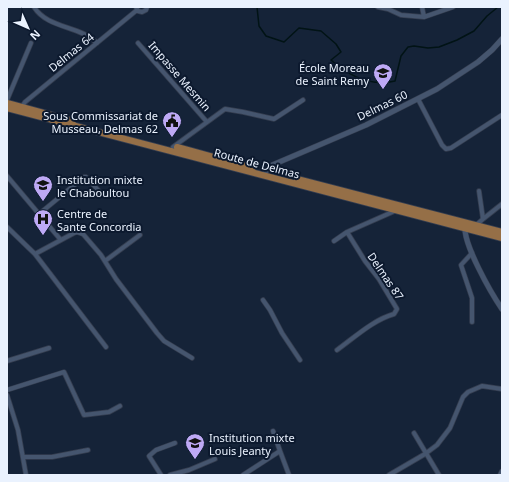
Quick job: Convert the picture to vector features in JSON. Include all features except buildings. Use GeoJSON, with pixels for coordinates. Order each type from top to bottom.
{"type":"FeatureCollection","features":[{"type":"Feature","properties":{"kind":"main road","name":"Route de Delmas"},"geometry":{"type":"LineString","coordinates":[[7,102],[21,109],[465,225],[502,238]]}},
{"type":"Feature","properties":{"kind":"main road","name":"Route de Delmas"},"geometry":{"type":"LineString","coordinates":[[7,108],[21,109],[174,146],[264,173]]}},
{"type":"Feature","properties":{"kind":"main road","name":"Route de Delmas"},"geometry":{"type":"LineString","coordinates":[[465,225],[502,232]]}},
{"type":"Feature","properties":{"kind":"street"},"geometry":{"type":"LineString","coordinates":[[34,7],[43,17],[50,21],[91,37],[97,43]]}},
{"type":"Feature","properties":{"kind":"street","name":"Delmas 64"},"geometry":{"type":"LineString","coordinates":[[21,109],[25,102],[97,43],[136,8],[142,12],[146,10],[147,7]]}},
{"type":"Feature","properties":{"kind":"street"},"geometry":{"type":"LineString","coordinates":[[378,7],[391,10],[401,15],[424,17],[453,7]]}},
{"type":"Feature","properties":{"kind":"street"},"geometry":{"type":"LineString","coordinates":[[422,7],[424,17]]}},
{"type":"Feature","properties":{"kind":"street","name":"Delmas 60"},"geometry":{"type":"LineString","coordinates":[[264,173],[270,166],[280,161],[342,135],[437,89],[478,62],[502,39]]}},
{"type":"Feature","properties":{"kind":"street"},"geometry":{"type":"LineString","coordinates":[[7,102],[31,43]]}},
{"type":"Feature","properties":{"kind":"street","name":"Impasse Mesmin"},"geometry":{"type":"LineString","coordinates":[[138,43],[208,122]]}},
{"type":"Feature","properties":{"kind":"street"},"geometry":{"type":"LineString","coordinates":[[418,99],[442,145],[446,149],[451,148],[502,115]]}},
{"type":"Feature","properties":{"kind":"street"},"geometry":{"type":"LineString","coordinates":[[174,146],[226,109],[274,119],[303,100]]}},
{"type":"Feature","properties":{"kind":"street"},"geometry":{"type":"LineString","coordinates":[[7,176],[60,239]]}},
{"type":"Feature","properties":{"kind":"street"},"geometry":{"type":"LineString","coordinates":[[40,214],[84,177],[86,177],[98,191]]}},
{"type":"Feature","properties":{"kind":"street"},"geometry":{"type":"LineString","coordinates":[[479,191],[483,219]]}},
{"type":"Feature","properties":{"kind":"street"},"geometry":{"type":"LineString","coordinates":[[476,226],[502,204]]}},
{"type":"Feature","properties":{"kind":"street"},"geometry":{"type":"LineString","coordinates":[[334,240],[347,232],[397,208]]}},
{"type":"Feature","properties":{"kind":"street"},"geometry":{"type":"LineString","coordinates":[[465,225],[464,232],[472,253],[496,301],[502,309]]}},
{"type":"Feature","properties":{"kind":"street"},"geometry":{"type":"LineString","coordinates":[[7,227],[35,254],[106,347]]}},
{"type":"Feature","properties":{"kind":"street","name":"Delmas 87"},"geometry":{"type":"LineString","coordinates":[[337,350],[384,316],[394,314],[397,309],[379,279],[365,261],[347,232]]}},
{"type":"Feature","properties":{"kind":"street"},"geometry":{"type":"LineString","coordinates":[[35,254],[60,239],[74,233],[80,233],[105,261],[116,279],[157,334],[164,341],[192,358]]}},
{"type":"Feature","properties":{"kind":"street"},"geometry":{"type":"LineString","coordinates":[[105,261],[140,235]]}},
{"type":"Feature","properties":{"kind":"street"},"geometry":{"type":"LineString","coordinates":[[472,253],[461,265],[472,298],[472,322]]}},
{"type":"Feature","properties":{"kind":"street"},"geometry":{"type":"LineString","coordinates":[[496,301],[502,298]]}},
{"type":"Feature","properties":{"kind":"street"},"geometry":{"type":"LineString","coordinates":[[263,300],[300,360]]}},
{"type":"Feature","properties":{"kind":"street"},"geometry":{"type":"LineString","coordinates":[[7,361],[49,348]]}},
{"type":"Feature","properties":{"kind":"street"},"geometry":{"type":"LineString","coordinates":[[7,390],[64,372],[84,415],[108,412],[120,406]]}},
{"type":"Feature","properties":{"kind":"street"},"geometry":{"type":"LineString","coordinates":[[389,475],[426,454],[437,445],[450,428],[463,397],[468,392],[482,386],[502,389]]}},
{"type":"Feature","properties":{"kind":"street"},"geometry":{"type":"LineString","coordinates":[[7,395],[18,430],[26,475]]}},
{"type":"Feature","properties":{"kind":"street"},"geometry":{"type":"LineString","coordinates":[[273,431],[289,475]]}},
{"type":"Feature","properties":{"kind":"street"},"geometry":{"type":"LineString","coordinates":[[414,434],[439,475]]}},
{"type":"Feature","properties":{"kind":"street"},"geometry":{"type":"LineString","coordinates":[[161,475],[149,456],[156,450],[175,443]]}},
{"type":"Feature","properties":{"kind":"street"},"geometry":{"type":"LineString","coordinates":[[23,457],[52,457],[88,450]]}},
{"type":"Feature","properties":{"kind":"street"},"geometry":{"type":"LineString","coordinates":[[243,475],[280,451]]}},
{"type":"Feature","properties":{"kind":"street"},"geometry":{"type":"LineString","coordinates":[[170,475],[189,470],[215,459]]}},
{"type":"Feature","properties":{"kind":"street"},"geometry":{"type":"LineString","coordinates":[[500,475],[502,471]]}},
{"type":"Feature","properties":{"kind":"waterway"},"geometry":{"type":"LineString","coordinates":[[257,7],[259,26],[266,36],[284,42],[299,28],[321,31],[336,44],[341,52],[331,60],[345,71],[360,79],[377,82],[395,81],[401,56],[408,47],[439,47],[457,40],[474,31],[487,16],[498,7]]}},
{"type":"Feature","properties":{"kind":"place","name":"École Moreau de Saint Remy"},"geometry":{"type":"Point","coordinates":[383,90]}},
{"type":"Feature","properties":{"kind":"place","name":"Sous Commissariat de Musseau, Delmas 62"},"geometry":{"type":"Point","coordinates":[172,138]}},
{"type":"Feature","properties":{"kind":"place","name":"Institution mixte le Chaboultou"},"geometry":{"type":"Point","coordinates":[43,202]}},
{"type":"Feature","properties":{"kind":"place","name":"Centre de Sante Concordia"},"geometry":{"type":"Point","coordinates":[43,236]}},
{"type":"Feature","properties":{"kind":"place","name":"Institution mixte Louis Jeanty"},"geometry":{"type":"Point","coordinates":[195,460]}}]}
